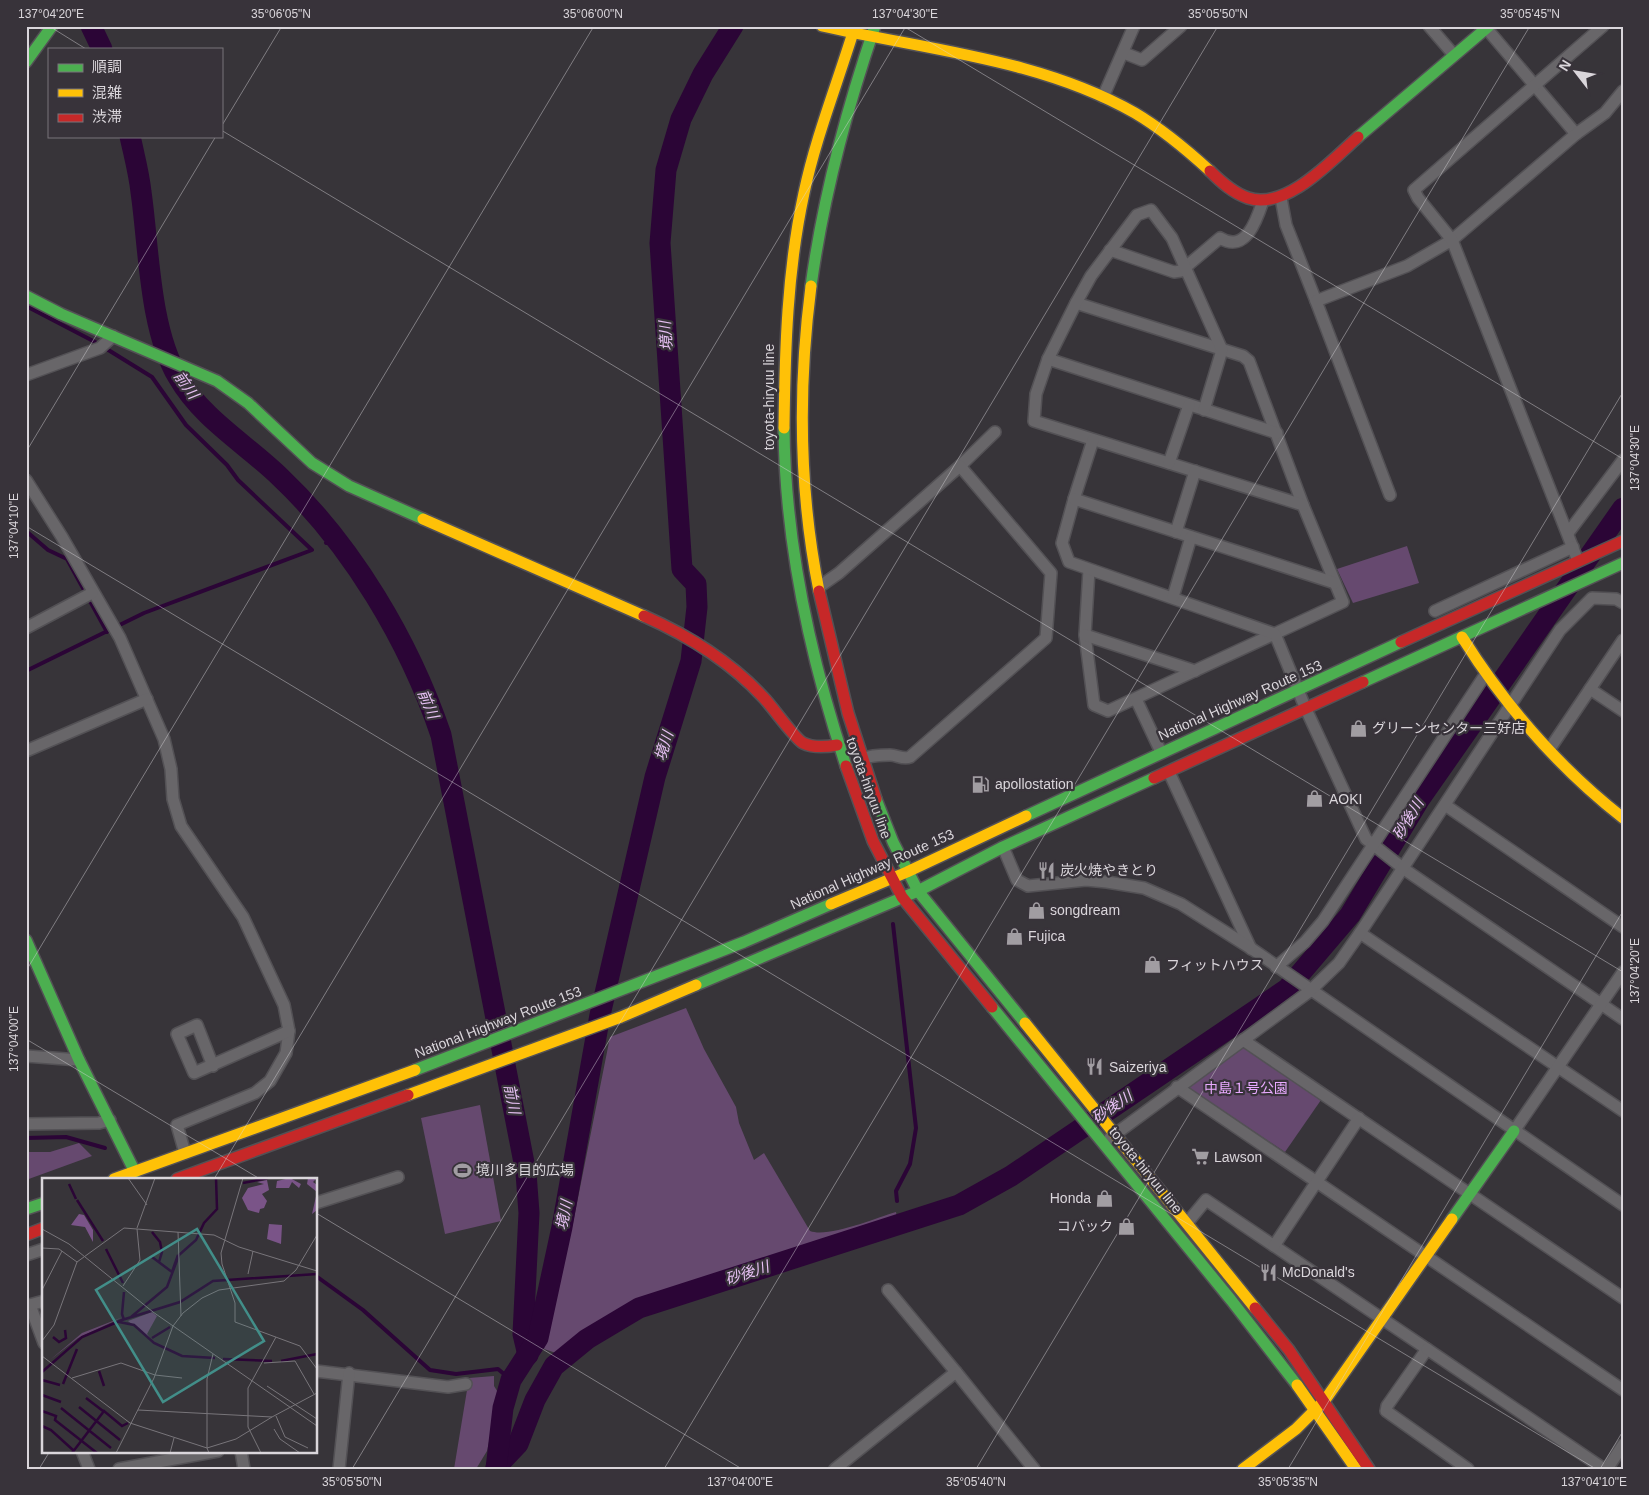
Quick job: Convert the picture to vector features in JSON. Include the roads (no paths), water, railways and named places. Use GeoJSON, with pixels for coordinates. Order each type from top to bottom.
{"type":"FeatureCollection","features":[{"type":"Feature","properties":{"kind":"main road"},"geometry":{"type":"LineString","coordinates":[[26,62],[52,26]]}},
{"type":"Feature","properties":{"kind":"main road"},"geometry":{"type":"LineString","coordinates":[[822,26],[873,32],[1022,67],[1103,97],[1146,121],[1238,193],[1254,200],[1263,201],[1281,198],[1304,183],[1488,27]]}},
{"type":"Feature","properties":{"kind":"main road","name":"toyota-hiryuu line"},"geometry":{"type":"LineString","coordinates":[[854,30],[809,169],[799,216],[785,327],[782,392],[787,501],[795,570],[822,695],[837,745],[876,849],[890,878],[902,897],[1104,1142],[1316,1409],[1356,1469]]}},
{"type":"Feature","properties":{"kind":"main road","name":"toyota-hiryuu line"},"geometry":{"type":"LineString","coordinates":[[873,32],[836,158],[820,230],[809,292],[802,420],[809,524],[819,587],[860,759],[892,840],[918,890],[1289,1350],[1325,1400],[1369,1469]]}},
{"type":"Feature","properties":{"kind":"main road"},"geometry":{"type":"LineString","coordinates":[[26,296],[113,336],[194,370],[233,390],[312,463],[349,486],[682,634],[716,656],[763,697],[802,743],[824,748],[837,745]]}},
{"type":"Feature","properties":{"kind":"main road","name":"National Highway Route 153"},"geometry":{"type":"LineString","coordinates":[[120,1178],[136,1175],[185,1153],[486,1044],[744,942],[907,872],[1161,752],[1623,541]]}},
{"type":"Feature","properties":{"kind":"main road"},"geometry":{"type":"LineString","coordinates":[[180,1178],[621,1017],[707,981],[918,890],[1003,847],[1169,772],[1305,707],[1623,563]]}},
{"type":"Feature","properties":{"kind":"main road"},"geometry":{"type":"LineString","coordinates":[[1462,637],[1485,675],[1509,707],[1549,750],[1608,807],[1623,818]]}},
{"type":"Feature","properties":{"kind":"main road"},"geometry":{"type":"LineString","coordinates":[[26,940],[80,1060],[136,1175]]}},
{"type":"Feature","properties":{"kind":"main road"},"geometry":{"type":"LineString","coordinates":[[1243,1469],[1296,1429],[1325,1400],[1514,1131]]}},
{"type":"Feature","properties":{"kind":"main road"},"geometry":{"type":"LineString","coordinates":[[26,1209],[42,1204]]}},
{"type":"Feature","properties":{"kind":"main road"},"geometry":{"type":"LineString","coordinates":[[26,1235],[42,1229]]}},
{"type":"Feature","properties":{"kind":"street"},"geometry":{"type":"LineString","coordinates":[[1103,97],[1124,53],[1134,26]]}},
{"type":"Feature","properties":{"kind":"street"},"geometry":{"type":"LineString","coordinates":[[1124,53],[1142,60],[1181,26]]}},
{"type":"Feature","properties":{"kind":"street"},"geometry":{"type":"LineString","coordinates":[[1429,26],[1454,55]]}},
{"type":"Feature","properties":{"kind":"street"},"geometry":{"type":"LineString","coordinates":[[1578,561],[1452,240],[1418,198],[1414,190],[1603,26]]}},
{"type":"Feature","properties":{"kind":"street"},"geometry":{"type":"LineString","coordinates":[[1488,27],[1576,134]]}},
{"type":"Feature","properties":{"kind":"street"},"geometry":{"type":"LineString","coordinates":[[1316,301],[1407,266],[1452,240],[1576,134],[1605,113],[1623,91]]}},
{"type":"Feature","properties":{"kind":"street"},"geometry":{"type":"LineString","coordinates":[[1281,198],[1286,225],[1390,495]]}},
{"type":"Feature","properties":{"kind":"street"},"geometry":{"type":"LineString","coordinates":[[1110,250],[1174,272],[1186,268],[1220,238],[1226,242],[1234,242],[1249,234],[1256,224],[1263,201]]}},
{"type":"Feature","properties":{"kind":"street"},"geometry":{"type":"LineString","coordinates":[[1204,410],[1222,350],[1172,238],[1151,210],[1137,215],[1091,276],[1048,359],[1036,394],[1034,421],[1303,505]]}},
{"type":"Feature","properties":{"kind":"street"},"geometry":{"type":"LineString","coordinates":[[1076,304],[1243,356],[1249,361],[1303,505],[1343,602],[1108,711],[1094,706],[1085,635],[1090,570]]}},
{"type":"Feature","properties":{"kind":"street"},"geometry":{"type":"LineString","coordinates":[[26,375],[100,348],[113,336]]}},
{"type":"Feature","properties":{"kind":"street"},"geometry":{"type":"LineString","coordinates":[[1048,359],[1277,433]]}},
{"type":"Feature","properties":{"kind":"street"},"geometry":{"type":"LineString","coordinates":[[1169,463],[1189,405]]}},
{"type":"Feature","properties":{"kind":"street"},"geometry":{"type":"LineString","coordinates":[[819,587],[839,573],[960,466],[995,432]]}},
{"type":"Feature","properties":{"kind":"street"},"geometry":{"type":"LineString","coordinates":[[1094,440],[1074,499],[1062,543],[1069,562],[1274,634],[1305,707],[1366,839],[1404,869],[1623,1019]]}},
{"type":"Feature","properties":{"kind":"street"},"geometry":{"type":"LineString","coordinates":[[1568,534],[1623,460]]}},
{"type":"Feature","properties":{"kind":"street"},"geometry":{"type":"LineString","coordinates":[[860,759],[870,756],[890,755],[906,759],[910,758],[1046,638],[1051,573],[960,466]]}},
{"type":"Feature","properties":{"kind":"street"},"geometry":{"type":"LineString","coordinates":[[1176,532],[1194,471]]}},
{"type":"Feature","properties":{"kind":"street"},"geometry":{"type":"LineString","coordinates":[[26,480],[62,537],[120,638],[164,739],[173,799],[181,826],[242,916],[284,1005],[289,1031],[282,1063],[264,1087],[177,1124],[185,1153]]}},
{"type":"Feature","properties":{"kind":"street"},"geometry":{"type":"LineString","coordinates":[[1074,499],[1335,583]]}},
{"type":"Feature","properties":{"kind":"street"},"geometry":{"type":"LineString","coordinates":[[1173,597],[1191,537]]}},
{"type":"Feature","properties":{"kind":"street"},"geometry":{"type":"LineString","coordinates":[[1435,611],[1573,546]]}},
{"type":"Feature","properties":{"kind":"street"},"geometry":{"type":"LineString","coordinates":[[1584,581],[1592,598]]}},
{"type":"Feature","properties":{"kind":"street"},"geometry":{"type":"LineString","coordinates":[[26,628],[92,592]]}},
{"type":"Feature","properties":{"kind":"street"},"geometry":{"type":"LineString","coordinates":[[1104,1142],[1243,1040],[1338,963],[1404,869],[1560,630],[1592,598],[1616,599],[1623,603]]}},
{"type":"Feature","properties":{"kind":"street"},"geometry":{"type":"LineString","coordinates":[[1085,635],[1196,671]]}},
{"type":"Feature","properties":{"kind":"street"},"geometry":{"type":"LineString","coordinates":[[1549,750],[1623,640]]}},
{"type":"Feature","properties":{"kind":"street"},"geometry":{"type":"LineString","coordinates":[[1278,969],[1323,921],[1485,675]]}},
{"type":"Feature","properties":{"kind":"street"},"geometry":{"type":"LineString","coordinates":[[1590,689],[1623,711]]}},
{"type":"Feature","properties":{"kind":"street"},"geometry":{"type":"LineString","coordinates":[[26,751],[147,699]]}},
{"type":"Feature","properties":{"kind":"street"},"geometry":{"type":"LineString","coordinates":[[1136,699],[1161,752]]}},
{"type":"Feature","properties":{"kind":"street"},"geometry":{"type":"LineString","coordinates":[[1169,772],[1252,949]]}},
{"type":"Feature","properties":{"kind":"street"},"geometry":{"type":"LineString","coordinates":[[1445,805],[1623,927]]}},
{"type":"Feature","properties":{"kind":"street"},"geometry":{"type":"LineString","coordinates":[[1003,847],[1017,880],[1028,886],[1086,880],[1144,888],[1181,904],[1252,949],[1278,969],[1623,1205]]}},
{"type":"Feature","properties":{"kind":"street"},"geometry":{"type":"LineString","coordinates":[[1360,933],[1558,1069],[1623,1111]]}},
{"type":"Feature","properties":{"kind":"street"},"geometry":{"type":"LineString","coordinates":[[1514,1131],[1623,972]]}},
{"type":"Feature","properties":{"kind":"street"},"geometry":{"type":"LineString","coordinates":[[213,1066],[289,1031]]}},
{"type":"Feature","properties":{"kind":"street"},"geometry":{"type":"LineString","coordinates":[[1243,1040],[1623,1298]]}},
{"type":"Feature","properties":{"kind":"street"},"geometry":{"type":"LineString","coordinates":[[26,1056],[80,1060]]}},
{"type":"Feature","properties":{"kind":"street"},"geometry":{"type":"LineString","coordinates":[[1177,1087],[1623,1390]]}},
{"type":"Feature","properties":{"kind":"street"},"geometry":{"type":"LineString","coordinates":[[1274,1246],[1359,1118]]}},
{"type":"Feature","properties":{"kind":"street"},"geometry":{"type":"LineString","coordinates":[[26,1124],[99,1123],[110,1120]]}},
{"type":"Feature","properties":{"kind":"street"},"geometry":{"type":"LineString","coordinates":[[318,1202],[398,1177]]}},
{"type":"Feature","properties":{"kind":"street"},"geometry":{"type":"LineString","coordinates":[[1187,1223],[1206,1200],[1605,1469],[1623,1445]]}},
{"type":"Feature","properties":{"kind":"street"},"geometry":{"type":"LineString","coordinates":[[26,1255],[42,1249]]}},
{"type":"Feature","properties":{"kind":"street"},"geometry":{"type":"LineString","coordinates":[[888,1290],[1034,1469]]}},
{"type":"Feature","properties":{"kind":"street"},"geometry":{"type":"LineString","coordinates":[[42,1302],[28,1306],[42,1338]]}},
{"type":"Feature","properties":{"kind":"street"},"geometry":{"type":"LineString","coordinates":[[1427,1349],[1387,1406],[1386,1412],[1468,1469]]}},
{"type":"Feature","properties":{"kind":"street"},"geometry":{"type":"LineString","coordinates":[[318,1371],[349,1373],[448,1387],[466,1384]]}},
{"type":"Feature","properties":{"kind":"street"},"geometry":{"type":"LineString","coordinates":[[835,1469],[956,1372]]}},
{"type":"Feature","properties":{"kind":"street"},"geometry":{"type":"LineString","coordinates":[[339,1469],[349,1373]]}},
{"type":"Feature","properties":{"kind":"street"},"geometry":{"type":"LineString","coordinates":[[82,1452],[88,1469]]}},
{"type":"Feature","properties":{"kind":"street"},"geometry":{"type":"LineString","coordinates":[[119,1469],[212,1452]]}},
{"type":"Feature","properties":{"kind":"street"},"geometry":{"type":"LineString","coordinates":[[241,1452],[244,1469]]}},
{"type":"Feature","properties":{"kind":"waterway","name":"前川"},"geometry":{"type":"LineString","coordinates":[[91,26],[102,48]]}},
{"type":"Feature","properties":{"kind":"waterway","name":"境川"},"geometry":{"type":"LineString","coordinates":[[496,1469],[503,1408],[511,1380],[538,1338],[562,1227],[600,1015],[655,777],[691,661],[697,607],[696,584],[682,569],[660,243],[666,170],[681,119],[703,74],[733,26]]}},
{"type":"Feature","properties":{"kind":"waterway","name":"前川"},"geometry":{"type":"LineString","coordinates":[[130,138],[138,171],[156,311],[168,357],[178,377],[199,406],[267,465],[306,504],[354,564],[376,596],[395,630],[428,700],[441,735],[526,1173],[529,1213],[523,1334],[528,1355]]}},
{"type":"Feature","properties":{"kind":"waterway"},"geometry":{"type":"LineString","coordinates":[[26,306],[97,343],[152,377],[186,425],[227,465],[238,480],[312,550],[144,613],[26,671]]}},
{"type":"Feature","properties":{"kind":"waterway","name":"砂後川"},"geometry":{"type":"LineString","coordinates":[[496,1467],[518,1444],[535,1400],[554,1366],[587,1339],[639,1308],[959,1205],[1011,1176],[1287,989],[1350,915],[1419,800],[1623,508]]}},
{"type":"Feature","properties":{"kind":"waterway"},"geometry":{"type":"LineString","coordinates":[[26,531],[48,550],[67,559],[107,632]]}},
{"type":"Feature","properties":{"kind":"waterway"},"geometry":{"type":"LineString","coordinates":[[326,543],[334,536]]}},
{"type":"Feature","properties":{"kind":"waterway"},"geometry":{"type":"LineString","coordinates":[[893,924],[916,1128],[910,1164],[896,1191],[897,1201]]}},
{"type":"Feature","properties":{"kind":"waterway"},"geometry":{"type":"LineString","coordinates":[[26,1138],[66,1137],[105,1148]]}},
{"type":"Feature","properties":{"kind":"waterway"},"geometry":{"type":"LineString","coordinates":[[318,1277],[363,1310],[430,1370],[456,1374],[498,1369],[511,1380]]}},
{"type":"Feature","properties":{"kind":"place","name":"グリーンセンター三好店"},"geometry":{"type":"Point","coordinates":[1358,728]}},
{"type":"Feature","properties":{"kind":"place","name":"apollostation"},"geometry":{"type":"Point","coordinates":[981,784]}},
{"type":"Feature","properties":{"kind":"place","name":"AOKI"},"geometry":{"type":"Point","coordinates":[1315,799]}},
{"type":"Feature","properties":{"kind":"place","name":"炭火焼やきとり"},"geometry":{"type":"Point","coordinates":[1046,870]}},
{"type":"Feature","properties":{"kind":"place","name":"songdream"},"geometry":{"type":"Point","coordinates":[1036,910]}},
{"type":"Feature","properties":{"kind":"place","name":"Fujica"},"geometry":{"type":"Point","coordinates":[1014,936]}},
{"type":"Feature","properties":{"kind":"place","name":"フィットハウス"},"geometry":{"type":"Point","coordinates":[1152,965]}},
{"type":"Feature","properties":{"kind":"place","name":"Saizeriya"},"geometry":{"type":"Point","coordinates":[1095,1067]}},
{"type":"Feature","properties":{"kind":"place","name":"Lawson"},"geometry":{"type":"Point","coordinates":[1200,1157]}},
{"type":"Feature","properties":{"kind":"place","name":"境川多目的広場"},"geometry":{"type":"Point","coordinates":[462,1170]}},
{"type":"Feature","properties":{"kind":"place","name":"Honda"},"geometry":{"type":"Point","coordinates":[1105,1198]}},
{"type":"Feature","properties":{"kind":"place","name":"コバック"},"geometry":{"type":"Point","coordinates":[1127,1226]}},
{"type":"Feature","properties":{"kind":"place","name":"McDonald's"},"geometry":{"type":"Point","coordinates":[1268,1272]}},
{"type":"Feature","properties":{"kind":"park label","name":"中島１号公園"},"geometry":{"type":"Point","coordinates":[1246,1088]}}]}
